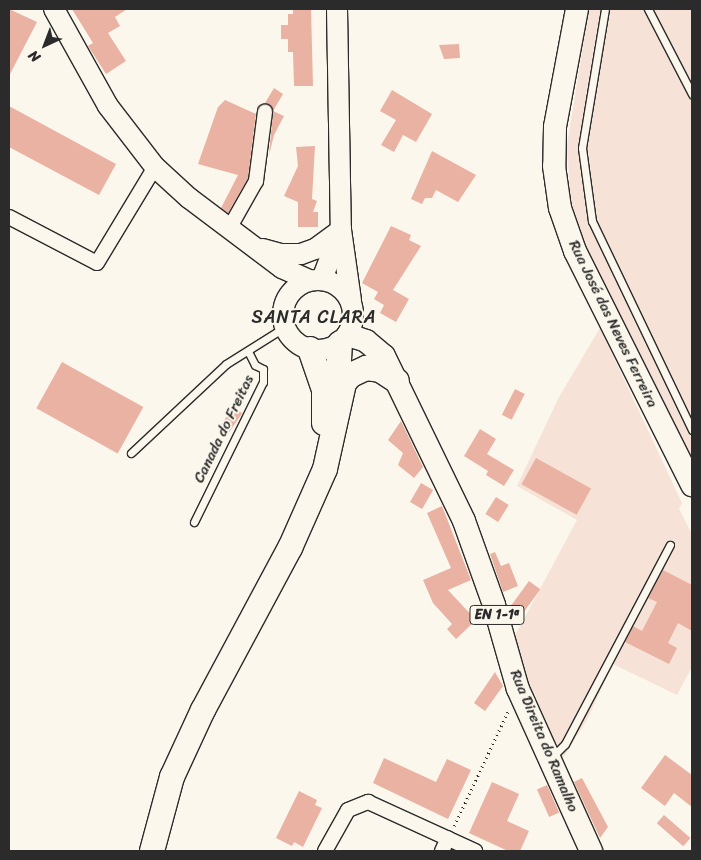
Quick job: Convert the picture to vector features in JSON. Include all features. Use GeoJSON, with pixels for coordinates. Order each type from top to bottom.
{"type":"FeatureCollection","features":[{"type":"Feature","properties":{"kind":"highway"},"geometry":{"type":"LineString","coordinates":[[336,413],[344,339]]}},
{"type":"Feature","properties":{"kind":"highway"},"geometry":{"type":"LineString","coordinates":[[139,851],[146,813],[170,746],[316,463],[326,414],[324,390],[310,349]]}},
{"type":"Feature","properties":{"kind":"highway"},"geometry":{"type":"LineString","coordinates":[[152,851],[176,769],[203,710],[290,548],[310,506],[325,469],[344,383],[357,371],[380,370],[397,381]]}},
{"type":"Feature","properties":{"kind":"main road"},"geometry":{"type":"LineString","coordinates":[[54,9],[108,106],[156,167],[189,198],[263,252],[315,280],[334,282],[351,300]]}},
{"type":"Feature","properties":{"kind":"main road"},"geometry":{"type":"LineString","coordinates":[[263,252],[284,302],[285,327],[299,345],[310,349],[326,349],[344,339],[353,318],[341,230],[338,9]]}},
{"type":"Feature","properties":{"kind":"main road","name":"Rua José das Neves Ferreira"},"geometry":{"type":"LineString","coordinates":[[577,9],[556,127],[554,166],[560,208],[575,251],[692,485]]}},
{"type":"Feature","properties":{"kind":"main road"},"geometry":{"type":"LineString","coordinates":[[263,252],[300,254],[315,249],[341,230]]}},
{"type":"Feature","properties":{"kind":"main road"},"geometry":{"type":"LineString","coordinates":[[284,302],[294,288],[315,280],[341,230]]}},
{"type":"Feature","properties":{"kind":"main road","name":"EN 1-1ª"},"geometry":{"type":"LineString","coordinates":[[344,339],[377,348],[397,381]]}},
{"type":"Feature","properties":{"kind":"main road","name":"Rua Direita do Ramalho"},"geometry":{"type":"LineString","coordinates":[[397,381],[464,521],[494,605],[518,689],[591,851]]}},
{"type":"Feature","properties":{"kind":"street"},"geometry":{"type":"LineString","coordinates":[[230,228],[256,181],[265,112]]}},
{"type":"Feature","properties":{"kind":"street"},"geometry":{"type":"LineString","coordinates":[[9,218],[97,263],[156,167]]}},
{"type":"Feature","properties":{"kind":"street"},"geometry":{"type":"LineString","coordinates":[[325,851],[348,810],[368,802],[475,851]]}},
{"type":"Feature","properties":{"kind":"street"},"geometry":{"type":"LineString","coordinates":[[442,851],[448,838]]}},
{"type":"Feature","properties":{"kind":"lane"},"geometry":{"type":"LineString","coordinates":[[605,9],[582,148],[592,221],[692,430]]}},
{"type":"Feature","properties":{"kind":"lane"},"geometry":{"type":"LineString","coordinates":[[648,9],[692,94]]}},
{"type":"Feature","properties":{"kind":"lane"},"geometry":{"type":"LineString","coordinates":[[131,454],[226,364],[285,327]]}},
{"type":"Feature","properties":{"kind":"lane","name":"Canada do Freitas"},"geometry":{"type":"LineString","coordinates":[[194,522],[263,382],[263,369],[255,365],[248,351]]}},
{"type":"Feature","properties":{"kind":"lane"},"geometry":{"type":"LineString","coordinates":[[549,759],[565,744],[670,545]]}},
{"type":"Feature","properties":{"kind":"path"},"geometry":{"type":"LineString","coordinates":[[448,838],[518,689]]}},
{"type":"Feature","properties":{"kind":"shaded area"},"geometry":{"type":"Polygon","coordinates":[[[589,9],[692,9],[692,466],[580,239],[570,194],[567,145],[589,9]]]}},
{"type":"Feature","properties":{"kind":"shaded area"},"geometry":{"type":"Polygon","coordinates":[[[600,328],[682,503],[679,509],[692,534],[692,667],[677,695],[613,664],[587,720],[558,766],[511,643],[577,520],[517,486],[559,397],[600,328]]]}},
{"type":"Feature","properties":{"kind":"building"},"geometry":{"type":"Polygon","coordinates":[[[9,9],[37,22],[9,76],[9,9]]]}},
{"type":"Feature","properties":{"kind":"building"},"geometry":{"type":"Polygon","coordinates":[[[72,9],[127,9],[115,17],[120,26],[108,33],[126,61],[106,74],[88,46],[93,43],[72,9]]]}},
{"type":"Feature","properties":{"kind":"building"},"geometry":{"type":"Polygon","coordinates":[[[293,9],[311,9],[313,86],[294,86],[293,52],[288,52],[288,39],[281,39],[281,25],[288,25],[288,14],[293,14],[293,9]]]}},
{"type":"Feature","properties":{"kind":"building"},"geometry":{"type":"Polygon","coordinates":[[[459,44],[460,58],[444,59],[439,45],[459,44]]]}},
{"type":"Feature","properties":{"kind":"building"},"geometry":{"type":"Polygon","coordinates":[[[274,88],[283,94],[273,111],[265,103],[274,88]]]}},
{"type":"Feature","properties":{"kind":"building"},"geometry":{"type":"Polygon","coordinates":[[[392,90],[432,114],[416,142],[403,135],[394,152],[381,145],[396,120],[380,111],[392,90]]]}},
{"type":"Feature","properties":{"kind":"building"},"geometry":{"type":"Polygon","coordinates":[[[225,100],[256,114],[248,178],[228,213],[221,208],[238,175],[198,164],[218,107],[225,100]]]}},
{"type":"Feature","properties":{"kind":"building"},"geometry":{"type":"Polygon","coordinates":[[[9,106],[116,164],[99,195],[9,147],[9,106]]]}},
{"type":"Feature","properties":{"kind":"building"},"geometry":{"type":"Polygon","coordinates":[[[273,111],[284,116],[274,135],[269,155],[273,111]]]}},
{"type":"Feature","properties":{"kind":"building"},"geometry":{"type":"Polygon","coordinates":[[[315,146],[312,199],[317,201],[313,212],[318,212],[318,227],[298,227],[298,202],[284,196],[298,166],[296,147],[315,146]]]}},
{"type":"Feature","properties":{"kind":"building"},"geometry":{"type":"Polygon","coordinates":[[[432,151],[476,175],[458,202],[436,190],[432,198],[425,198],[422,204],[411,199],[432,151]]]}},
{"type":"Feature","properties":{"kind":"building"},"geometry":{"type":"Polygon","coordinates":[[[391,226],[411,235],[409,240],[421,246],[393,290],[409,299],[396,322],[380,313],[384,305],[374,299],[378,292],[362,283],[391,226]]]}},
{"type":"Feature","properties":{"kind":"building"},"geometry":{"type":"Polygon","coordinates":[[[62,362],[143,407],[118,453],[36,408],[62,362]]]}},
{"type":"Feature","properties":{"kind":"building"},"geometry":{"type":"Polygon","coordinates":[[[515,389],[525,394],[512,420],[502,415],[515,389]]]}},
{"type":"Feature","properties":{"kind":"building"},"geometry":{"type":"Polygon","coordinates":[[[233,407],[242,413],[227,436],[218,429],[233,407]]]}},
{"type":"Feature","properties":{"kind":"building"},"geometry":{"type":"Polygon","coordinates":[[[401,421],[423,467],[414,478],[398,465],[403,453],[388,440],[401,421]]]}},
{"type":"Feature","properties":{"kind":"building"},"geometry":{"type":"Polygon","coordinates":[[[480,429],[496,439],[487,454],[514,470],[504,486],[486,475],[488,471],[464,456],[480,429]]]}},
{"type":"Feature","properties":{"kind":"building"},"geometry":{"type":"Polygon","coordinates":[[[536,458],[591,489],[577,515],[521,484],[536,458]]]}},
{"type":"Feature","properties":{"kind":"building"},"geometry":{"type":"Polygon","coordinates":[[[421,483],[433,490],[422,509],[410,502],[421,483]]]}},
{"type":"Feature","properties":{"kind":"building"},"geometry":{"type":"Polygon","coordinates":[[[496,497],[509,505],[498,522],[485,514],[496,497]]]}},
{"type":"Feature","properties":{"kind":"building"},"geometry":{"type":"Polygon","coordinates":[[[442,506],[471,580],[448,590],[476,620],[456,639],[447,629],[452,624],[433,603],[423,580],[451,568],[427,513],[442,506]]]}},
{"type":"Feature","properties":{"kind":"building"},"geometry":{"type":"Polygon","coordinates":[[[495,552],[501,566],[509,563],[518,586],[503,592],[490,554],[495,552]]]}},
{"type":"Feature","properties":{"kind":"building"},"geometry":{"type":"Polygon","coordinates":[[[663,570],[692,585],[692,631],[678,623],[668,643],[677,648],[669,664],[625,642],[633,626],[642,631],[657,602],[648,598],[663,570]]]}},
{"type":"Feature","properties":{"kind":"building"},"geometry":{"type":"Polygon","coordinates":[[[529,581],[540,589],[520,617],[509,609],[529,581]]]}},
{"type":"Feature","properties":{"kind":"building"},"geometry":{"type":"Polygon","coordinates":[[[495,672],[503,686],[485,711],[474,703],[495,672]]]}},
{"type":"Feature","properties":{"kind":"building"},"geometry":{"type":"Polygon","coordinates":[[[665,755],[692,775],[692,807],[674,793],[665,806],[641,788],[665,755]]]}},
{"type":"Feature","properties":{"kind":"building"},"geometry":{"type":"Polygon","coordinates":[[[384,758],[436,782],[447,759],[471,770],[448,819],[373,783],[384,758]]]}},
{"type":"Feature","properties":{"kind":"building"},"geometry":{"type":"Polygon","coordinates":[[[582,778],[608,827],[600,838],[574,782],[582,778]]]}},
{"type":"Feature","properties":{"kind":"building"},"geometry":{"type":"Polygon","coordinates":[[[492,782],[519,794],[507,821],[529,831],[520,851],[508,851],[469,833],[492,782]]]}},
{"type":"Feature","properties":{"kind":"building"},"geometry":{"type":"Polygon","coordinates":[[[547,785],[559,812],[549,817],[537,789],[547,785]]]}},
{"type":"Feature","properties":{"kind":"building"},"geometry":{"type":"Polygon","coordinates":[[[299,791],[317,800],[315,805],[322,808],[303,847],[294,842],[292,846],[276,838],[299,791]]]}},
{"type":"Feature","properties":{"kind":"building"},"geometry":{"type":"Polygon","coordinates":[[[664,815],[690,838],[683,846],[657,823],[664,815]]]}},
{"type":"Feature","properties":{"kind":"district","name":"SANTA CLARA"},"geometry":{"type":"Point","coordinates":[314,317]}}]}
